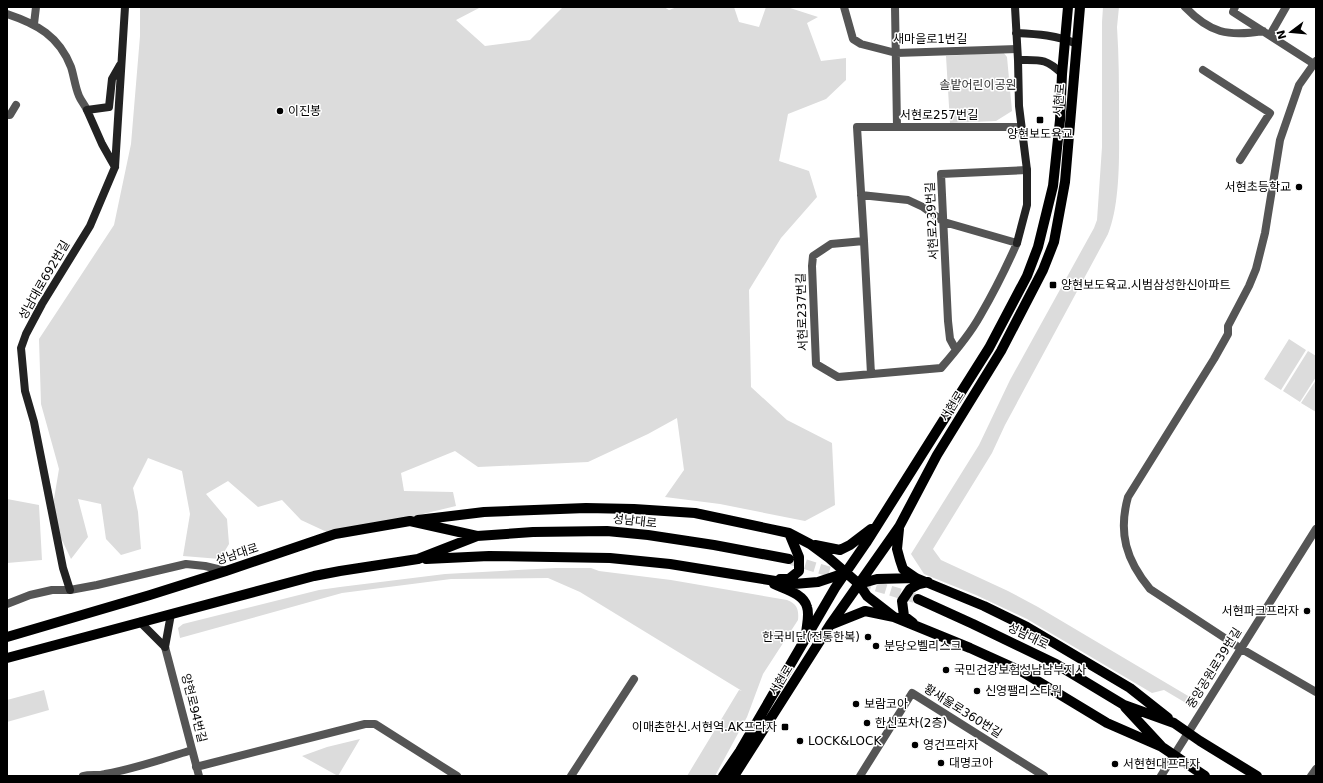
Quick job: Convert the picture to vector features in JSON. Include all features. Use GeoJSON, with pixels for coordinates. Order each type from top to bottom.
{"type":"FeatureCollection","features":[{"type":"Feature","properties":{"kind":"main road","name":"서현로"},"geometry":{"type":"LineString","coordinates":[[724,776],[845,573],[989,348],[1027,276],[1038,247],[1052,186],[1060,120],[1062,74],[1068,7]]}},
{"type":"Feature","properties":{"kind":"main road","name":"서현로"},"geometry":{"type":"LineString","coordinates":[[734,776],[830,625],[899,527],[937,455],[1001,351],[1031,296],[1043,270],[1054,242],[1065,182],[1080,7]]}},
{"type":"Feature","properties":{"kind":"main road"},"geometry":{"type":"LineString","coordinates":[[410,521],[503,511],[586,508],[634,509],[695,513],[790,533],[810,544],[829,558],[859,584],[867,596],[894,617]]}},
{"type":"Feature","properties":{"kind":"main road","name":"성남대로"},"geometry":{"type":"LineString","coordinates":[[7,637],[110,608],[335,534],[410,521],[477,536],[533,532],[607,531],[648,535],[714,545],[789,559]]}},
{"type":"Feature","properties":{"kind":"main road"},"geometry":{"type":"LineString","coordinates":[[810,544],[840,550],[862,537],[877,524]]}},
{"type":"Feature","properties":{"kind":"main road"},"geometry":{"type":"LineString","coordinates":[[899,527],[897,549],[900,560],[904,569],[916,578],[984,606],[1027,627],[1130,688],[1174,723]]}},
{"type":"Feature","properties":{"kind":"main road"},"geometry":{"type":"LineString","coordinates":[[762,578],[789,579],[799,571],[799,557],[790,533]]}},
{"type":"Feature","properties":{"kind":"main road","name":"성남대로"},"geometry":{"type":"LineString","coordinates":[[7,658],[314,576],[418,559],[477,536]]}},
{"type":"Feature","properties":{"kind":"main road"},"geometry":{"type":"LineString","coordinates":[[418,559],[489,556],[610,558],[670,564],[794,584],[818,582],[845,573]]}},
{"type":"Feature","properties":{"kind":"main road"},"geometry":{"type":"LineString","coordinates":[[762,578],[798,595],[804,602],[807,607],[805,638]]}},
{"type":"Feature","properties":{"kind":"main road"},"geometry":{"type":"LineString","coordinates":[[859,584],[877,579],[916,578]]}},
{"type":"Feature","properties":{"kind":"main road"},"geometry":{"type":"LineString","coordinates":[[915,625],[904,616],[902,601],[910,588],[928,582]]}},
{"type":"Feature","properties":{"kind":"main road","name":"성남대로"},"geometry":{"type":"LineString","coordinates":[[918,599],[1056,664],[1124,705],[1174,723],[1257,776]]}},
{"type":"Feature","properties":{"kind":"main road"},"geometry":{"type":"LineString","coordinates":[[830,625],[865,611],[894,617],[1021,671],[1107,723],[1162,747]]}},
{"type":"Feature","properties":{"kind":"main road","name":"성남대로"},"geometry":{"type":"LineString","coordinates":[[1124,705],[1162,747],[1205,776]]}},
{"type":"Feature","properties":{"kind":"street"},"geometry":{"type":"LineString","coordinates":[[34,24],[36,7]]}},
{"type":"Feature","properties":{"kind":"street","name":"성남대로692번길"},"geometry":{"type":"LineString","coordinates":[[70,590],[63,568],[34,422],[25,391],[22,348],[26,334],[42,304],[90,226],[115,167],[125,7]]}},
{"type":"Feature","properties":{"kind":"street"},"geometry":{"type":"LineString","coordinates":[[895,7],[897,127]]}},
{"type":"Feature","properties":{"kind":"street"},"geometry":{"type":"LineString","coordinates":[[956,350],[980,317],[1000,280],[1017,243],[1027,205],[1027,170],[1019,106],[1015,7]]}},
{"type":"Feature","properties":{"kind":"street"},"geometry":{"type":"LineString","coordinates":[[1185,7],[1204,23],[1225,33],[1266,33]]}},
{"type":"Feature","properties":{"kind":"street"},"geometry":{"type":"LineString","coordinates":[[1235,7],[1232,12],[1315,62],[1300,86],[1280,140],[1263,238],[1256,269],[1249,286],[1228,326],[1228,334],[1214,359],[1128,497],[1124,520],[1124,538],[1129,553],[1142,578],[1150,589],[1240,648],[1316,692]]}},
{"type":"Feature","properties":{"kind":"street"},"geometry":{"type":"LineString","coordinates":[[1266,33],[1286,7]]}},
{"type":"Feature","properties":{"kind":"street","name":"새마을로1번길"},"geometry":{"type":"LineString","coordinates":[[844,8],[853,39],[861,44],[896,53],[1017,49]]}},
{"type":"Feature","properties":{"kind":"street"},"geometry":{"type":"LineString","coordinates":[[7,14],[34,24],[54,39],[65,52],[79,96],[115,167]]}},
{"type":"Feature","properties":{"kind":"street"},"geometry":{"type":"LineString","coordinates":[[1016,33],[1048,35],[1065,39],[1077,44]]}},
{"type":"Feature","properties":{"kind":"street"},"geometry":{"type":"LineString","coordinates":[[1018,60],[1040,60],[1052,64],[1062,74]]}},
{"type":"Feature","properties":{"kind":"street"},"geometry":{"type":"LineString","coordinates":[[87,110],[109,107],[112,79],[121,63]]}},
{"type":"Feature","properties":{"kind":"street"},"geometry":{"type":"LineString","coordinates":[[1203,70],[1270,113],[1240,160]]}},
{"type":"Feature","properties":{"kind":"street"},"geometry":{"type":"LineString","coordinates":[[8,116],[16,105]]}},
{"type":"Feature","properties":{"kind":"street","name":"서현로257번길"},"geometry":{"type":"LineString","coordinates":[[861,195],[857,127],[1022,127]]}},
{"type":"Feature","properties":{"kind":"street","name":"서현로239번길"},"geometry":{"type":"LineString","coordinates":[[956,350],[950,339],[948,321],[941,174],[1027,170]]}},
{"type":"Feature","properties":{"kind":"street"},"geometry":{"type":"LineString","coordinates":[[871,374],[861,195],[908,200],[923,207],[944,222],[1017,243]]}},
{"type":"Feature","properties":{"kind":"street","name":"서현로237번길"},"geometry":{"type":"LineString","coordinates":[[864,241],[831,244],[813,256],[812,266],[816,364],[838,377],[941,368],[956,350]]}},
{"type":"Feature","properties":{"kind":"street","name":"중앙공원로39번길"},"geometry":{"type":"LineString","coordinates":[[1161,776],[1316,529]]}},
{"type":"Feature","properties":{"kind":"street"},"geometry":{"type":"LineString","coordinates":[[7,604],[30,595],[52,590],[70,590],[97,585],[186,564],[205,566],[226,571]]}},
{"type":"Feature","properties":{"kind":"street"},"geometry":{"type":"LineString","coordinates":[[165,647],[171,614]]}},
{"type":"Feature","properties":{"kind":"street"},"geometry":{"type":"LineString","coordinates":[[140,622],[165,647]]}},
{"type":"Feature","properties":{"kind":"street","name":"양현로94번길"},"geometry":{"type":"LineString","coordinates":[[165,647],[199,776]]}},
{"type":"Feature","properties":{"kind":"street"},"geometry":{"type":"LineString","coordinates":[[571,776],[634,679]]}},
{"type":"Feature","properties":{"kind":"street","name":"황새울로360번길"},"geometry":{"type":"LineString","coordinates":[[860,776],[912,693],[1044,776]]}},
{"type":"Feature","properties":{"kind":"street"},"geometry":{"type":"LineString","coordinates":[[196,766],[365,724],[375,724],[457,776]]}},
{"type":"Feature","properties":{"kind":"street"},"geometry":{"type":"LineString","coordinates":[[83,776],[103,775],[192,750]]}},
{"type":"Feature","properties":{"kind":"street"},"geometry":{"type":"LineString","coordinates":[[1311,776],[1316,769]]}},
{"type":"Feature","properties":{"kind":"green space"},"geometry":{"type":"Polygon","coordinates":[[[140,7],[481,7],[456,20],[485,46],[530,40],[563,7],[664,7],[669,10],[677,7],[734,7],[739,22],[759,27],[766,7],[787,7],[818,17],[807,23],[821,61],[846,58],[846,80],[826,99],[788,114],[779,161],[809,171],[817,197],[781,238],[749,290],[751,387],[787,420],[832,443],[835,505],[805,521],[720,504],[665,497],[684,470],[677,418],[648,434],[588,462],[478,467],[455,451],[401,473],[404,491],[453,492],[456,506],[377,525],[329,533],[301,520],[282,500],[258,507],[228,481],[206,494],[227,519],[229,544],[220,559],[183,556],[190,514],[182,471],[148,458],[133,488],[138,512],[141,549],[121,555],[106,539],[101,504],[78,499],[88,537],[71,559],[51,517],[59,469],[41,404],[39,339],[114,225],[131,144],[140,36],[140,7]]]}},
{"type":"Feature","properties":{"kind":"green space"},"geometry":{"type":"Polygon","coordinates":[[[1103,7],[1119,7],[1117,27],[1119,72],[1119,160],[1115,207],[1108,234],[1005,425],[992,453],[933,549],[941,560],[1008,591],[1038,607],[1200,703],[1196,709],[1164,690],[1152,693],[1027,619],[976,595],[924,574],[911,554],[979,445],[1010,380],[1097,220],[1102,147],[1103,7]]]}},
{"type":"Feature","properties":{"kind":"green space","name":"솔밭어린이공원"},"geometry":{"type":"Polygon","coordinates":[[[1003,52],[1007,57],[1012,111],[996,121],[950,123],[946,56],[1003,52]]]}},
{"type":"Feature","properties":{"kind":"green space"},"geometry":{"type":"Polygon","coordinates":[[[1289,339],[1306,350],[1281,390],[1264,379],[1289,339]]]}},
{"type":"Feature","properties":{"kind":"green space"},"geometry":{"type":"Polygon","coordinates":[[[1308,351],[1316,356],[1316,377],[1300,402],[1283,391],[1308,351]]]}},
{"type":"Feature","properties":{"kind":"green space"},"geometry":{"type":"Polygon","coordinates":[[[1316,380],[1316,412],[1301,403],[1316,380]]]}},
{"type":"Feature","properties":{"kind":"green space"},"geometry":{"type":"Polygon","coordinates":[[[7,499],[39,505],[42,560],[7,563],[7,499]]]}},
{"type":"Feature","properties":{"kind":"green space"},"geometry":{"type":"Polygon","coordinates":[[[556,568],[591,568],[599,571],[671,580],[787,600],[797,607],[798,620],[763,674],[747,717],[715,776],[687,776],[739,690],[742,691],[580,592],[548,578],[451,579],[342,593],[180,638],[178,628],[183,624],[319,590],[445,574],[556,568]]]}},
{"type":"Feature","properties":{"kind":"green space"},"geometry":{"type":"Polygon","coordinates":[[[44,690],[49,710],[7,722],[7,700],[44,690]]]}},
{"type":"Feature","properties":{"kind":"green space"},"geometry":{"type":"Polygon","coordinates":[[[360,739],[338,776],[302,756],[327,747],[360,739]]]}},
{"type":"Feature","properties":{"kind":"tunnel"},"geometry":{"type":"LineString","coordinates":[[791,560],[844,576]]}},
{"type":"Feature","properties":{"kind":"tunnel"},"geometry":{"type":"LineString","coordinates":[[862,582],[918,599]]}},
{"type":"Feature","properties":{"kind":"place","name":"이진봉"},"geometry":{"type":"Point","coordinates":[280,111]}},
{"type":"Feature","properties":{"kind":"place","name":"양현보도육교"},"geometry":{"type":"Point","coordinates":[1040,120]}},
{"type":"Feature","properties":{"kind":"place","name":"서현초등학교"},"geometry":{"type":"Point","coordinates":[1299,187]}},
{"type":"Feature","properties":{"kind":"place","name":"양현보도육교.시범삼성한신아파트"},"geometry":{"type":"Point","coordinates":[1053,285]}},
{"type":"Feature","properties":{"kind":"place","name":"서현파크프라자"},"geometry":{"type":"Point","coordinates":[1307,611]}},
{"type":"Feature","properties":{"kind":"place","name":"한국비단(전통한복)"},"geometry":{"type":"Point","coordinates":[868,637]}},
{"type":"Feature","properties":{"kind":"place","name":"분당오벨리스크"},"geometry":{"type":"Point","coordinates":[876,646]}},
{"type":"Feature","properties":{"kind":"place","name":"국민건강보험성남남부지사"},"geometry":{"type":"Point","coordinates":[946,670]}},
{"type":"Feature","properties":{"kind":"place","name":"신영팰리스타워"},"geometry":{"type":"Point","coordinates":[977,691]}},
{"type":"Feature","properties":{"kind":"place","name":"보람코아"},"geometry":{"type":"Point","coordinates":[856,704]}},
{"type":"Feature","properties":{"kind":"place","name":"한신포차(2층)"},"geometry":{"type":"Point","coordinates":[867,723]}},
{"type":"Feature","properties":{"kind":"place","name":"이매촌한신.서현역.AK프라자"},"geometry":{"type":"Point","coordinates":[785,727]}},
{"type":"Feature","properties":{"kind":"place","name":"LOCK&LOCK"},"geometry":{"type":"Point","coordinates":[800,741]}},
{"type":"Feature","properties":{"kind":"place","name":"영건프라자"},"geometry":{"type":"Point","coordinates":[915,745]}},
{"type":"Feature","properties":{"kind":"place","name":"대명코아"},"geometry":{"type":"Point","coordinates":[941,763]}},
{"type":"Feature","properties":{"kind":"place","name":"서현현대프라자"},"geometry":{"type":"Point","coordinates":[1115,764]}}]}
